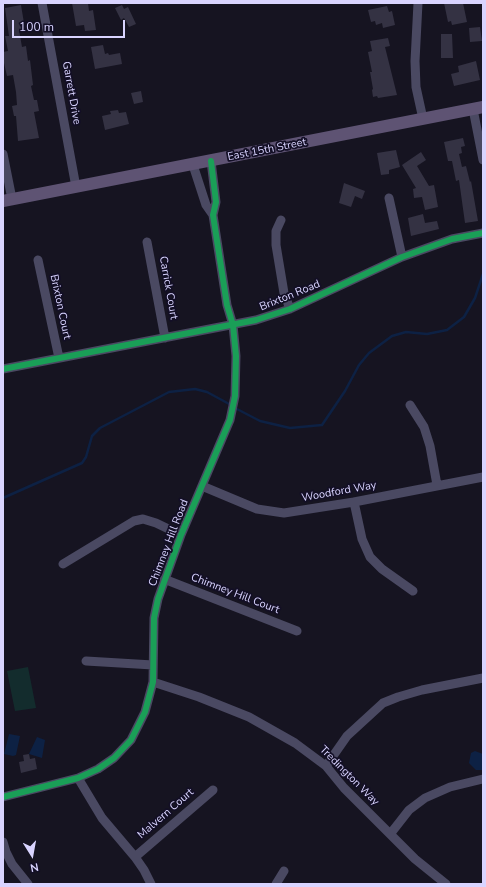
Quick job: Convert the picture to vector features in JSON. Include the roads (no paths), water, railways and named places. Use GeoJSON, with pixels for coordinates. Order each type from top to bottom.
{"type":"FeatureCollection","features":[{"type":"Feature","properties":{"kind":"main road","name":"East 15th Street"},"geometry":{"type":"LineString","coordinates":[[7,200],[478,108]]}},
{"type":"Feature","properties":{"kind":"street","name":"Garrett Drive"},"geometry":{"type":"LineString","coordinates":[[42,3],[76,187]]}},
{"type":"Feature","properties":{"kind":"street"},"geometry":{"type":"LineString","coordinates":[[418,3],[415,61],[416,87],[423,119]]}},
{"type":"Feature","properties":{"kind":"street"},"geometry":{"type":"LineString","coordinates":[[478,108],[483,160]]}},
{"type":"Feature","properties":{"kind":"street"},"geometry":{"type":"LineString","coordinates":[[3,154],[7,200]]}},
{"type":"Feature","properties":{"kind":"street"},"geometry":{"type":"LineString","coordinates":[[211,161],[216,202],[213,215]]}},
{"type":"Feature","properties":{"kind":"street"},"geometry":{"type":"LineString","coordinates":[[194,164],[206,205],[213,215]]}},
{"type":"Feature","properties":{"kind":"street"},"geometry":{"type":"LineString","coordinates":[[389,198],[402,258]]}},
{"type":"Feature","properties":{"kind":"street","name":"Chimney Hill Road"},"geometry":{"type":"LineString","coordinates":[[3,797],[78,778],[98,769],[114,758],[131,740],[145,712],[153,682],[154,618],[164,579],[230,420],[235,396],[236,356],[233,325],[227,305],[213,215]]}},
{"type":"Feature","properties":{"kind":"street"},"geometry":{"type":"LineString","coordinates":[[280,220],[276,231],[276,246],[284,293],[290,309]]}},
{"type":"Feature","properties":{"kind":"street","name":"Brixton Road"},"geometry":{"type":"LineString","coordinates":[[3,368],[256,320],[290,309],[402,258],[452,239],[483,233]]}},
{"type":"Feature","properties":{"kind":"street","name":"Carrick Court"},"geometry":{"type":"LineString","coordinates":[[147,242],[165,338]]}},
{"type":"Feature","properties":{"kind":"street","name":"Brixton Court"},"geometry":{"type":"LineString","coordinates":[[38,260],[59,358]]}},
{"type":"Feature","properties":{"kind":"street"},"geometry":{"type":"LineString","coordinates":[[410,405],[424,427],[430,446],[437,485]]}},
{"type":"Feature","properties":{"kind":"street","name":"Woodford Way"},"geometry":{"type":"LineString","coordinates":[[202,486],[257,508],[284,513],[354,502],[483,477]]}},
{"type":"Feature","properties":{"kind":"street"},"geometry":{"type":"LineString","coordinates":[[354,502],[362,539],[370,557],[382,569],[412,591]]}},
{"type":"Feature","properties":{"kind":"street"},"geometry":{"type":"LineString","coordinates":[[63,564],[134,521],[142,519],[156,523],[182,535]]}},
{"type":"Feature","properties":{"kind":"street","name":"Chimney Hill Court"},"geometry":{"type":"LineString","coordinates":[[164,579],[297,631]]}},
{"type":"Feature","properties":{"kind":"street"},"geometry":{"type":"LineString","coordinates":[[86,661],[154,665]]}},
{"type":"Feature","properties":{"kind":"street"},"geometry":{"type":"LineString","coordinates":[[326,766],[347,736],[383,703],[422,690],[483,678]]}},
{"type":"Feature","properties":{"kind":"street","name":"Tredington Way"},"geometry":{"type":"LineString","coordinates":[[153,682],[200,697],[249,717],[295,743],[326,766],[344,788],[391,833],[415,859],[446,884]]}},
{"type":"Feature","properties":{"kind":"street"},"geometry":{"type":"LineString","coordinates":[[78,778],[102,818],[135,857],[151,884]]}},
{"type":"Feature","properties":{"kind":"street"},"geometry":{"type":"LineString","coordinates":[[391,833],[408,810],[425,798],[450,787],[483,779]]}},
{"type":"Feature","properties":{"kind":"street","name":"Malvern Court"},"geometry":{"type":"LineString","coordinates":[[135,857],[213,790]]}},
{"type":"Feature","properties":{"kind":"street"},"geometry":{"type":"LineString","coordinates":[[3,842],[12,864],[28,884]]}},
{"type":"Feature","properties":{"kind":"street"},"geometry":{"type":"LineString","coordinates":[[276,884],[284,872]]}},
{"type":"Feature","properties":{"kind":"water"},"geometry":{"type":"Polygon","coordinates":[[[9,734],[20,736],[16,755],[13,756],[4,754],[9,734]]]}},
{"type":"Feature","properties":{"kind":"water"},"geometry":{"type":"Polygon","coordinates":[[[37,737],[45,740],[42,758],[29,754],[37,737]]]}},
{"type":"Feature","properties":{"kind":"water"},"geometry":{"type":"Polygon","coordinates":[[[475,751],[483,754],[483,770],[476,770],[469,763],[471,753],[475,751]]]}},
{"type":"Feature","properties":{"kind":"waterway"},"geometry":{"type":"LineString","coordinates":[[235,408],[260,421],[290,428],[322,425],[345,391],[359,365],[369,353],[392,336],[406,332],[427,334],[447,330],[464,317],[475,298],[483,274]]}},
{"type":"Feature","properties":{"kind":"waterway"},"geometry":{"type":"LineString","coordinates":[[3,498],[82,463],[86,457],[92,436],[100,428],[169,392],[195,389],[207,392],[231,405]]}}]}
